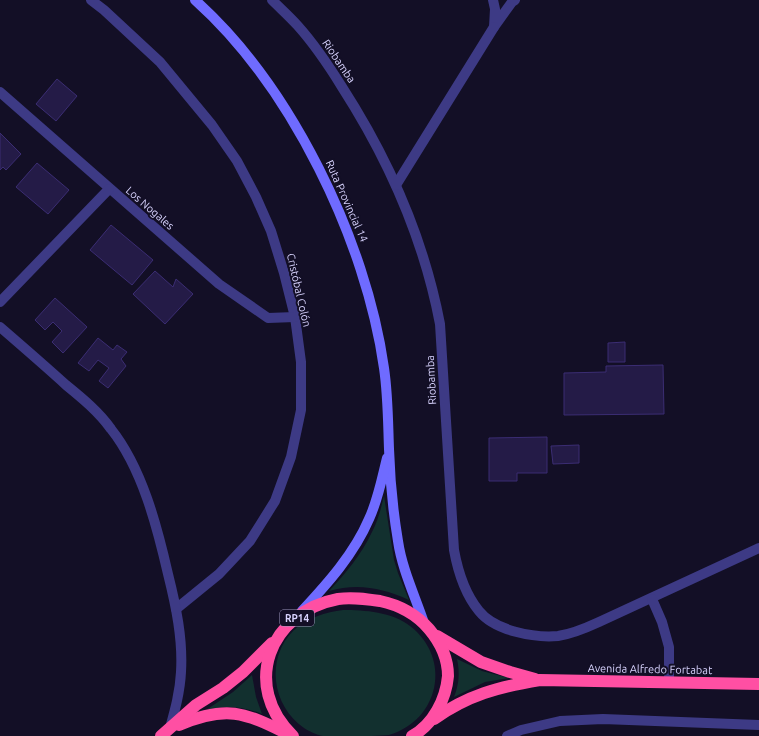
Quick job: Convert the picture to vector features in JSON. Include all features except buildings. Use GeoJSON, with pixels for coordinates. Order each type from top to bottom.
{"type":"FeatureCollection","features":[{"type":"Feature","properties":{"kind":"highway","name":"Ruta Provincial 14"},"geometry":{"type":"LineString","coordinates":[[293,736],[283,726],[275,714],[269,700],[266,686],[266,671],[269,656],[274,644],[286,627],[312,608],[338,599],[351,598],[374,600],[399,607],[412,613],[424,623],[442,648],[448,674],[442,702],[436,714],[414,735]]}},
{"type":"Feature","properties":{"kind":"highway"},"geometry":{"type":"LineString","coordinates":[[166,732],[196,704],[223,688],[243,672],[286,627]]}},
{"type":"Feature","properties":{"kind":"highway","name":"Avenida Alfredo Fortabat"},"geometry":{"type":"LineString","coordinates":[[433,634],[458,650],[481,662],[503,670],[540,680]]}},
{"type":"Feature","properties":{"kind":"highway","name":"Avenida Alfredo Fortabat"},"geometry":{"type":"LineString","coordinates":[[426,725],[456,705],[483,693],[512,685],[540,680],[759,684]]}},
{"type":"Feature","properties":{"kind":"highway"},"geometry":{"type":"LineString","coordinates":[[166,732],[201,716],[222,712],[253,718],[282,733],[293,736]]}},
{"type":"Feature","properties":{"kind":"main road","name":"Ruta Provincial 14"},"geometry":{"type":"LineString","coordinates":[[194,0],[221,26],[242,51],[281,104],[310,153],[341,216],[361,270],[375,319],[387,394],[389,450],[394,516],[398,544],[424,623]]}},
{"type":"Feature","properties":{"kind":"main road","name":"Ruta Provincial 14"},"geometry":{"type":"LineString","coordinates":[[286,627],[318,594],[340,567],[361,535],[370,519],[389,450]]}},
{"type":"Feature","properties":{"kind":"main road","name":"Ruta Provincial 14"},"geometry":{"type":"LineString","coordinates":[[275,714],[282,733]]}},
{"type":"Feature","properties":{"kind":"street","name":"Cristóbal Colón"},"geometry":{"type":"LineString","coordinates":[[91,0],[104,10],[160,62],[212,125],[237,161],[256,197],[271,231],[284,273],[295,317],[301,362],[302,410],[291,457],[274,501],[250,541],[219,574],[176,609]]}},
{"type":"Feature","properties":{"kind":"street","name":"Riobamba"},"geometry":{"type":"LineString","coordinates":[[272,0],[298,26],[324,60],[372,136],[396,185],[423,256],[440,324],[454,550],[457,569],[471,599],[480,612],[494,624],[515,632],[538,636],[559,636],[578,631],[652,599],[759,548]]}},
{"type":"Feature","properties":{"kind":"street"},"geometry":{"type":"LineString","coordinates":[[493,0],[495,9],[494,27]]}},
{"type":"Feature","properties":{"kind":"street"},"geometry":{"type":"LineString","coordinates":[[396,185],[494,27],[515,0]]}},
{"type":"Feature","properties":{"kind":"street","name":"Los Nogales"},"geometry":{"type":"LineString","coordinates":[[0,92],[219,284],[268,318],[295,317]]}},
{"type":"Feature","properties":{"kind":"street"},"geometry":{"type":"LineString","coordinates":[[0,302],[109,189]]}},
{"type":"Feature","properties":{"kind":"street"},"geometry":{"type":"LineString","coordinates":[[0,327],[97,412],[112,429],[128,454],[140,481],[163,549],[176,609],[180,640],[181,672],[178,702],[166,732]]}},
{"type":"Feature","properties":{"kind":"street"},"geometry":{"type":"LineString","coordinates":[[652,599],[662,622],[669,647],[669,683]]}},
{"type":"Feature","properties":{"kind":"street"},"geometry":{"type":"LineString","coordinates":[[507,736],[521,730],[560,721],[603,719],[759,725]]}},
{"type":"Feature","properties":{"kind":"green space"},"geometry":{"type":"Polygon","coordinates":[[[384,496],[394,560],[409,600],[389,592],[370,588],[350,587],[329,591],[353,563],[368,540],[378,519],[384,496]]]}},
{"type":"Feature","properties":{"kind":"green space"},"geometry":{"type":"Polygon","coordinates":[[[343,610],[378,613],[403,621],[423,639],[432,654],[435,671],[434,687],[429,702],[420,716],[406,727],[389,735],[323,736],[315,734],[304,728],[293,719],[279,695],[276,681],[276,668],[279,654],[285,641],[294,630],[305,622],[323,614],[343,610]]]}},
{"type":"Feature","properties":{"kind":"green space"},"geometry":{"type":"Polygon","coordinates":[[[457,659],[482,671],[509,678],[485,682],[454,697],[458,678],[457,659]]]}},
{"type":"Feature","properties":{"kind":"green space"},"geometry":{"type":"Polygon","coordinates":[[[252,675],[256,697],[262,714],[248,709],[234,707],[220,707],[206,710],[233,692],[252,675]]]}}]}
